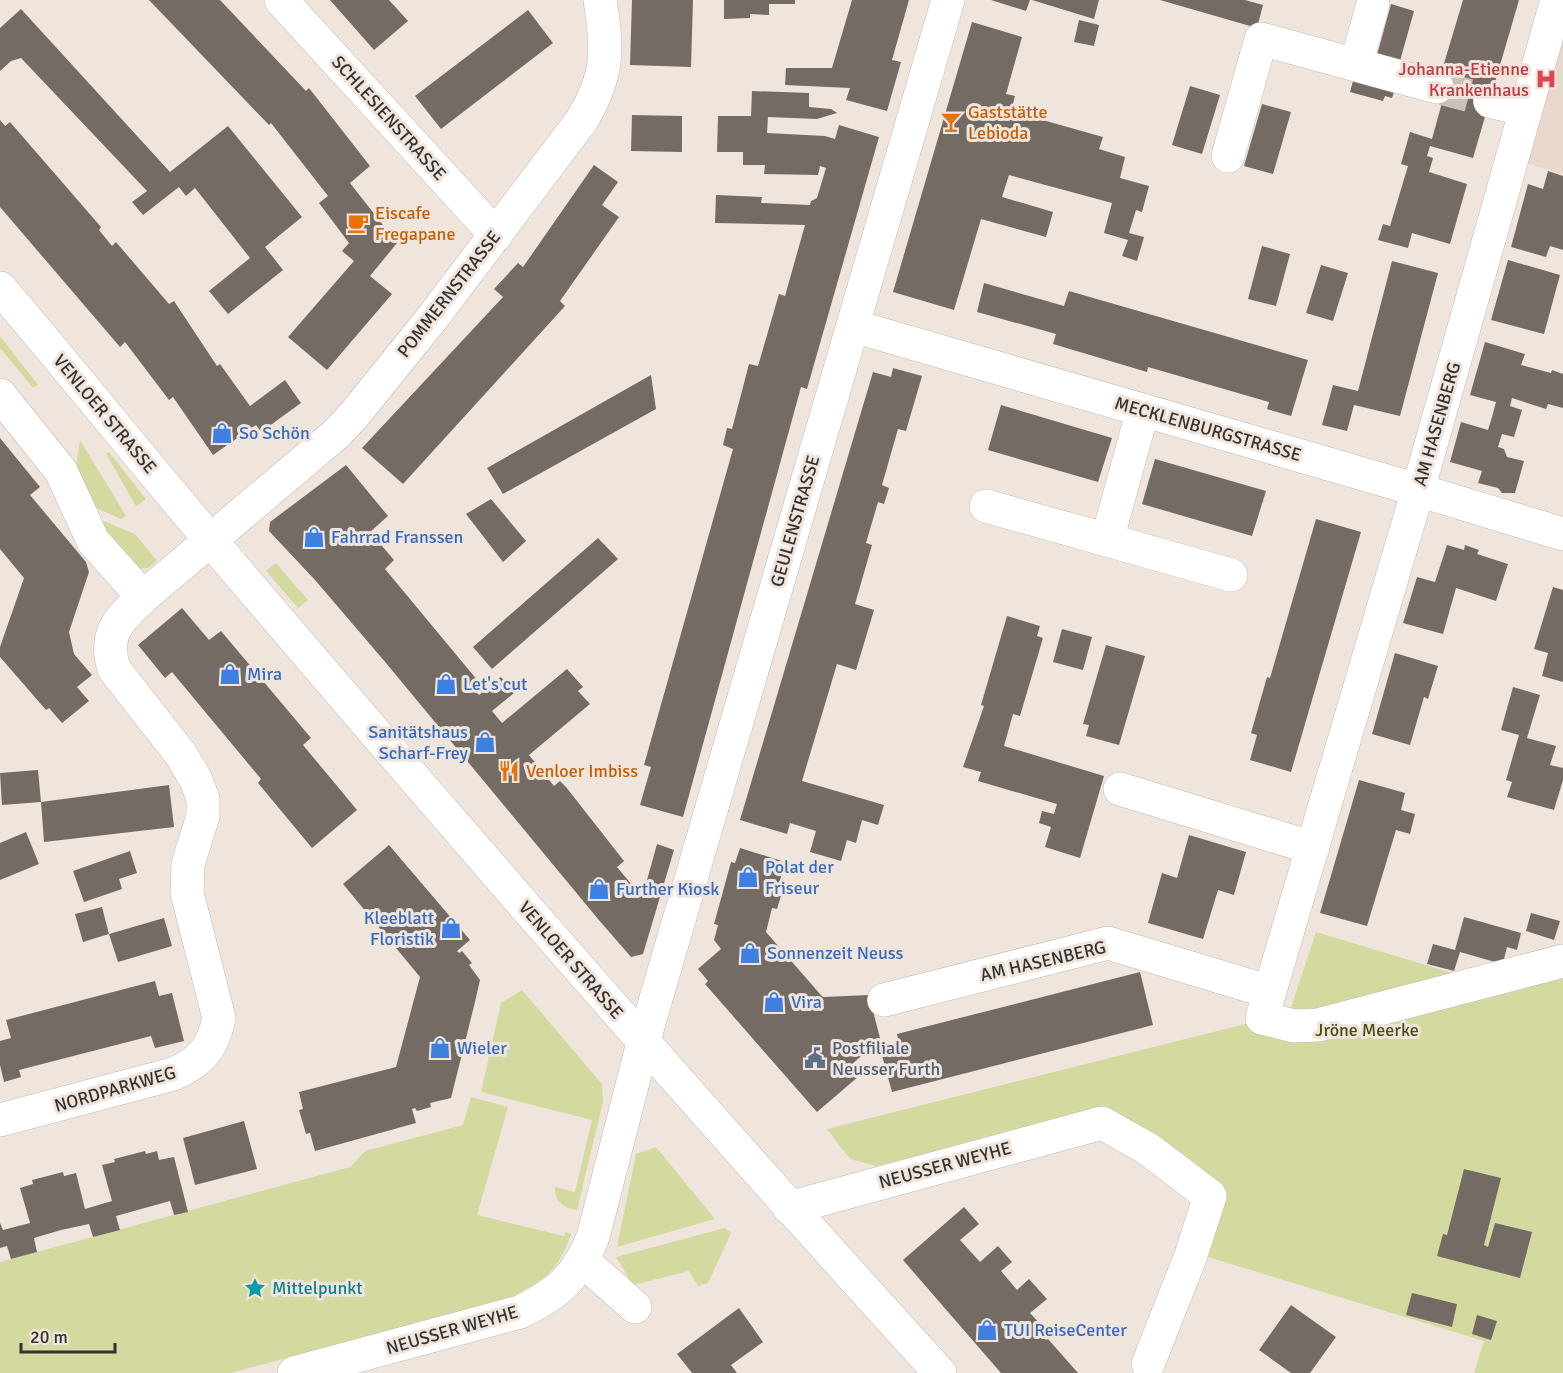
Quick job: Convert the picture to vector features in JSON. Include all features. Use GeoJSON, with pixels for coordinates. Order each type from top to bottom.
{"type":"FeatureCollection","features":[{"type":"Feature","properties":{"kind":"street","name":"SCHLESIENSTRASSE"},"geometry":{"type":"LineString","coordinates":[[281,0],[496,235]]}},
{"type":"Feature","properties":{"kind":"street","name":"POMMERNSTRASSE"},"geometry":{"type":"LineString","coordinates":[[210,540],[327,441],[354,415],[496,235],[582,120],[595,98],[606,56],[606,37],[600,0]]}},
{"type":"Feature","properties":{"kind":"street","name":"GEULENSTRASSE"},"geometry":{"type":"LineString","coordinates":[[643,1042],[948,0]]}},
{"type":"Feature","properties":{"kind":"street","name":"AM HASENBERG"},"geometry":{"type":"LineString","coordinates":[[884,1000],[1108,943],[1266,1005],[1419,489],[1557,0]]}},
{"type":"Feature","properties":{"kind":"street"},"geometry":{"type":"LineString","coordinates":[[1356,65],[1373,4]]}},
{"type":"Feature","properties":{"kind":"street"},"geometry":{"type":"LineString","coordinates":[[1228,156],[1261,39],[1437,87]]}},
{"type":"Feature","properties":{"kind":"street"},"geometry":{"type":"LineString","coordinates":[[1490,101],[1525,110]]}},
{"type":"Feature","properties":{"kind":"street","name":"VENLOER STRASSE"},"geometry":{"type":"LineString","coordinates":[[0,288],[210,540],[519,901],[789,1208],[940,1373]]}},
{"type":"Feature","properties":{"kind":"street","name":"MECKLENBURGSTRASSE"},"geometry":{"type":"LineString","coordinates":[[853,326],[1419,489],[1563,534]]}},
{"type":"Feature","properties":{"kind":"street"},"geometry":{"type":"LineString","coordinates":[[0,395],[61,471],[93,541],[143,597],[210,540]]}},
{"type":"Feature","properties":{"kind":"street"},"geometry":{"type":"LineString","coordinates":[[1107,540],[1143,410]]}},
{"type":"Feature","properties":{"kind":"street"},"geometry":{"type":"LineString","coordinates":[[986,506],[1231,574]]}},
{"type":"Feature","properties":{"kind":"street","name":"NORDPARKWEG"},"geometry":{"type":"LineString","coordinates":[[0,1120],[173,1074],[190,1067],[205,1053],[215,1036],[219,1018],[187,893],[188,864],[203,816],[203,799],[196,780],[182,756],[114,669],[110,655],[112,633],[121,618],[143,597]]}},
{"type":"Feature","properties":{"kind":"street"},"geometry":{"type":"LineString","coordinates":[[1120,789],[1313,848]]}},
{"type":"Feature","properties":{"kind":"street"},"geometry":{"type":"LineString","coordinates":[[1266,1005],[1294,1026],[1318,1025],[1563,961]]}},
{"type":"Feature","properties":{"kind":"street","name":"NEUSSER WEYHE"},"geometry":{"type":"LineString","coordinates":[[294,1373],[520,1312],[544,1300],[565,1284],[583,1260],[592,1237],[643,1042]]}},
{"type":"Feature","properties":{"kind":"street","name":"NEUSSER WEYHE"},"geometry":{"type":"LineString","coordinates":[[789,1208],[1102,1123],[1148,1149],[1210,1196],[1190,1258],[1149,1364]]}},
{"type":"Feature","properties":{"kind":"street"},"geometry":{"type":"LineString","coordinates":[[583,1260],[636,1307]]}},
{"type":"Feature","properties":{"kind":"shaded area","name":"Johanna-Etienne Krankenhaus"},"geometry":{"type":"Polygon","coordinates":[[[1563,0],[1563,174],[1508,158],[1563,0]]]}},
{"type":"Feature","properties":{"kind":"green space"},"geometry":{"type":"Polygon","coordinates":[[[0,336],[38,385],[33,388],[0,348],[0,336]]]}},
{"type":"Feature","properties":{"kind":"green space"},"geometry":{"type":"Polygon","coordinates":[[[80,440],[126,516],[121,519],[85,503],[75,472],[80,440]]]}},
{"type":"Feature","properties":{"kind":"green space"},"geometry":{"type":"Polygon","coordinates":[[[109,452],[146,499],[136,506],[106,454],[109,452]]]}},
{"type":"Feature","properties":{"kind":"green space"},"geometry":{"type":"Polygon","coordinates":[[[91,516],[135,534],[157,561],[148,568],[136,569],[91,516]]]}},
{"type":"Feature","properties":{"kind":"green space"},"geometry":{"type":"Polygon","coordinates":[[[276,563],[308,600],[298,608],[266,571],[276,563]]]}},
{"type":"Feature","properties":{"kind":"green space","name":"Jröne Meerke"},"geometry":{"type":"Polygon","coordinates":[[[1316,932],[1495,986],[1563,968],[1563,1373],[1474,1373],[1484,1341],[1198,1254],[1213,1207],[1110,1109],[876,1166],[850,1159],[827,1129],[1289,1013],[1316,932]]]}},
{"type":"Feature","properties":{"kind":"green space"},"geometry":{"type":"Polygon","coordinates":[[[522,990],[602,1084],[603,1102],[577,1210],[568,1208],[558,1200],[555,1187],[575,1192],[592,1120],[481,1092],[501,1003],[522,990]]]}},
{"type":"Feature","properties":{"kind":"green space"},"geometry":{"type":"Polygon","coordinates":[[[471,1097],[508,1107],[477,1215],[564,1236],[565,1232],[571,1234],[561,1258],[549,1273],[511,1298],[231,1373],[0,1373],[0,1262],[350,1167],[365,1151],[463,1125],[471,1097]]]}},
{"type":"Feature","properties":{"kind":"green space"},"geometry":{"type":"Polygon","coordinates":[[[656,1147],[715,1219],[617,1247],[636,1154],[656,1147]]]}},
{"type":"Feature","properties":{"kind":"green space"},"geometry":{"type":"Polygon","coordinates":[[[725,1228],[731,1233],[708,1283],[698,1286],[689,1271],[633,1285],[616,1257],[725,1228]]]}},
{"type":"Feature","properties":{"kind":"building"},"geometry":{"type":"Polygon","coordinates":[[[149,0],[220,0],[306,91],[309,88],[370,166],[350,183],[397,243],[370,276],[392,294],[327,370],[288,337],[354,261],[342,251],[349,243],[319,203],[328,196],[271,123],[269,125],[149,0]]]}},
{"type":"Feature","properties":{"kind":"building"},"geometry":{"type":"Polygon","coordinates":[[[330,0],[389,0],[408,21],[374,50],[330,0]]]}},
{"type":"Feature","properties":{"kind":"building"},"geometry":{"type":"Polygon","coordinates":[[[632,0],[693,0],[691,67],[630,65],[632,0]]]}},
{"type":"Feature","properties":{"kind":"building"},"geometry":{"type":"Polygon","coordinates":[[[724,0],[795,0],[795,4],[769,4],[769,15],[750,14],[750,18],[724,19],[724,0]]]}},
{"type":"Feature","properties":{"kind":"building"},"geometry":{"type":"Polygon","coordinates":[[[852,0],[909,0],[892,60],[901,62],[887,111],[846,100],[850,88],[785,85],[786,68],[832,68],[852,0]]]}},
{"type":"Feature","properties":{"kind":"building"},"geometry":{"type":"Polygon","coordinates":[[[991,0],[1030,0],[1026,11],[991,0]]]}},
{"type":"Feature","properties":{"kind":"building"},"geometry":{"type":"Polygon","coordinates":[[[1032,0],[1099,0],[1094,19],[1032,0]]]}},
{"type":"Feature","properties":{"kind":"building"},"geometry":{"type":"Polygon","coordinates":[[[1160,0],[1245,0],[1263,5],[1257,28],[1160,0]]]}},
{"type":"Feature","properties":{"kind":"building"},"geometry":{"type":"Polygon","coordinates":[[[1463,0],[1519,0],[1473,158],[1430,146],[1427,156],[1433,158],[1429,172],[1467,184],[1450,244],[1412,233],[1408,248],[1378,240],[1383,224],[1390,226],[1408,166],[1401,164],[1410,132],[1432,139],[1443,99],[1434,97],[1463,0]]]}},
{"type":"Feature","properties":{"kind":"building"},"geometry":{"type":"Polygon","coordinates":[[[1391,4],[1414,11],[1400,61],[1377,55],[1391,4]]]}},
{"type":"Feature","properties":{"kind":"building"},"geometry":{"type":"Polygon","coordinates":[[[21,9],[170,172],[228,126],[302,217],[265,247],[283,270],[228,314],[209,291],[250,258],[195,188],[186,196],[179,187],[143,215],[132,202],[147,191],[21,58],[11,61],[0,71],[0,28],[21,9]]]}},
{"type":"Feature","properties":{"kind":"building"},"geometry":{"type":"Polygon","coordinates":[[[528,10],[553,43],[441,129],[415,96],[528,10]]]}},
{"type":"Feature","properties":{"kind":"building"},"geometry":{"type":"Polygon","coordinates":[[[1079,20],[1099,25],[1094,46],[1074,42],[1079,20]]]}},
{"type":"Feature","properties":{"kind":"building"},"geometry":{"type":"Polygon","coordinates":[[[972,22],[1022,37],[1006,94],[1015,96],[1011,111],[1103,137],[1099,149],[1125,157],[1120,178],[1149,186],[1142,212],[1136,210],[1129,233],[1144,237],[1137,261],[1122,256],[1128,240],[1104,233],[1112,203],[1009,175],[1002,197],[1053,212],[1046,237],[981,219],[954,310],[893,292],[972,22]]]}},
{"type":"Feature","properties":{"kind":"building"},"geometry":{"type":"Polygon","coordinates":[[[1355,74],[1396,86],[1392,98],[1385,96],[1383,101],[1350,92],[1355,74]]]}},
{"type":"Feature","properties":{"kind":"building"},"geometry":{"type":"Polygon","coordinates":[[[1190,86],[1220,95],[1202,154],[1172,145],[1190,86]]]}},
{"type":"Feature","properties":{"kind":"building"},"geometry":{"type":"Polygon","coordinates":[[[752,91],[809,93],[809,107],[831,109],[837,113],[817,119],[768,117],[767,133],[825,136],[835,139],[839,125],[879,137],[807,389],[801,387],[683,817],[640,805],[651,767],[644,765],[733,449],[723,445],[727,428],[732,429],[749,364],[758,366],[779,294],[785,296],[805,225],[715,223],[716,195],[762,197],[761,203],[810,205],[811,201],[817,198],[826,168],[820,166],[818,175],[764,174],[765,165],[743,165],[743,152],[717,152],[718,116],[751,116],[752,91]]]}},
{"type":"Feature","properties":{"kind":"building"},"geometry":{"type":"Polygon","coordinates":[[[1262,104],[1291,112],[1273,174],[1244,166],[1262,104]]]}},
{"type":"Feature","properties":{"kind":"building"},"geometry":{"type":"Polygon","coordinates":[[[632,115],[682,116],[682,152],[631,151],[632,115]]]}},
{"type":"Feature","properties":{"kind":"building"},"geometry":{"type":"Polygon","coordinates":[[[0,120],[5,126],[10,122],[101,227],[99,230],[112,246],[116,242],[169,304],[174,301],[217,366],[220,364],[250,406],[285,380],[301,403],[261,432],[256,425],[213,455],[173,397],[169,400],[125,342],[120,347],[0,207],[0,120]]]}},
{"type":"Feature","properties":{"kind":"building"},"geometry":{"type":"Polygon","coordinates":[[[594,165],[618,182],[602,205],[619,217],[560,301],[565,306],[403,484],[362,448],[503,297],[494,289],[518,263],[523,267],[594,165]]]}},
{"type":"Feature","properties":{"kind":"building"},"geometry":{"type":"Polygon","coordinates":[[[1548,171],[1563,176],[1563,250],[1550,246],[1546,257],[1511,247],[1528,184],[1543,189],[1548,171]]]}},
{"type":"Feature","properties":{"kind":"building"},"geometry":{"type":"Polygon","coordinates":[[[1262,246],[1290,254],[1276,306],[1248,299],[1262,246]]]}},
{"type":"Feature","properties":{"kind":"building"},"geometry":{"type":"Polygon","coordinates":[[[1508,260],[1560,275],[1544,334],[1491,320],[1508,260]]]}},
{"type":"Feature","properties":{"kind":"building"},"geometry":{"type":"Polygon","coordinates":[[[1392,261],[1438,273],[1400,416],[1354,405],[1347,431],[1322,425],[1333,385],[1358,391],[1392,261]]]}},
{"type":"Feature","properties":{"kind":"building"},"geometry":{"type":"Polygon","coordinates":[[[1321,265],[1348,273],[1333,321],[1306,313],[1321,265]]]}},
{"type":"Feature","properties":{"kind":"building"},"geometry":{"type":"Polygon","coordinates":[[[984,283],[1064,306],[1069,291],[1308,360],[1291,416],[1267,409],[1269,402],[1148,367],[1147,372],[1053,344],[1056,334],[977,312],[984,283]]]}},
{"type":"Feature","properties":{"kind":"building"},"geometry":{"type":"Polygon","coordinates":[[[1485,342],[1525,354],[1521,365],[1563,374],[1563,408],[1548,404],[1546,409],[1512,398],[1510,406],[1522,410],[1514,437],[1502,434],[1498,447],[1504,449],[1507,457],[1524,461],[1515,493],[1502,493],[1498,488],[1478,483],[1482,471],[1450,462],[1461,422],[1488,430],[1492,417],[1496,402],[1470,395],[1485,342]]]}},
{"type":"Feature","properties":{"kind":"building"},"geometry":{"type":"Polygon","coordinates":[[[893,368],[922,376],[906,431],[898,429],[882,485],[889,488],[884,504],[878,502],[866,543],[872,545],[855,604],[874,610],[856,670],[837,664],[802,781],[884,805],[878,825],[862,820],[856,843],[847,840],[841,861],[810,852],[816,831],[790,823],[787,834],[740,820],[873,372],[891,377],[893,368]]]}},
{"type":"Feature","properties":{"kind":"building"},"geometry":{"type":"Polygon","coordinates":[[[651,375],[656,409],[503,494],[487,468],[651,375]]]}},
{"type":"Feature","properties":{"kind":"building"},"geometry":{"type":"Polygon","coordinates":[[[1001,405],[1112,438],[1098,482],[988,450],[1001,405]]]}},
{"type":"Feature","properties":{"kind":"building"},"geometry":{"type":"Polygon","coordinates":[[[0,438],[40,487],[30,495],[86,562],[89,572],[69,632],[74,654],[92,675],[77,687],[89,701],[62,723],[49,708],[46,710],[0,657],[0,647],[24,578],[0,549],[0,438]]]}},
{"type":"Feature","properties":{"kind":"building"},"geometry":{"type":"Polygon","coordinates":[[[1155,459],[1266,491],[1252,536],[1142,504],[1155,459]]]}},
{"type":"Feature","properties":{"kind":"building"},"geometry":{"type":"Polygon","coordinates":[[[346,465],[388,516],[370,532],[394,560],[385,569],[478,681],[472,687],[479,695],[501,677],[514,693],[492,711],[502,723],[567,669],[583,687],[578,691],[590,704],[529,755],[554,786],[560,781],[566,787],[624,861],[617,867],[643,898],[647,895],[644,891],[657,844],[674,850],[643,954],[631,957],[386,663],[315,580],[269,531],[270,522],[346,465]]]}},
{"type":"Feature","properties":{"kind":"building"},"geometry":{"type":"Polygon","coordinates":[[[491,499],[526,541],[503,562],[466,514],[491,499]]]}},
{"type":"Feature","properties":{"kind":"building"},"geometry":{"type":"Polygon","coordinates":[[[1316,519],[1361,532],[1291,772],[1250,760],[1257,735],[1251,733],[1267,677],[1270,678],[1316,519]]]}},
{"type":"Feature","properties":{"kind":"building"},"geometry":{"type":"Polygon","coordinates":[[[598,538],[618,559],[492,669],[473,647],[598,538]]]}},
{"type":"Feature","properties":{"kind":"building"},"geometry":{"type":"Polygon","coordinates":[[[1447,545],[1464,550],[1465,545],[1479,550],[1477,554],[1508,564],[1496,601],[1456,588],[1443,634],[1403,623],[1417,577],[1435,582],[1447,545]]]}},
{"type":"Feature","properties":{"kind":"building"},"geometry":{"type":"Polygon","coordinates":[[[1553,587],[1563,590],[1563,682],[1542,676],[1548,653],[1534,649],[1553,587]]]}},
{"type":"Feature","properties":{"kind":"building"},"geometry":{"type":"Polygon","coordinates":[[[182,608],[209,640],[221,631],[311,738],[303,745],[357,810],[312,848],[258,783],[261,779],[172,672],[165,678],[138,645],[182,608]]]}},
{"type":"Feature","properties":{"kind":"building"},"geometry":{"type":"Polygon","coordinates":[[[1007,616],[1040,626],[1037,636],[1043,638],[1020,716],[1013,714],[1004,746],[1104,776],[1080,858],[1045,847],[1051,827],[1039,823],[1042,811],[1054,814],[1057,804],[978,781],[981,772],[963,767],[984,706],[981,705],[1007,616]]]}},
{"type":"Feature","properties":{"kind":"building"},"geometry":{"type":"Polygon","coordinates":[[[1062,629],[1092,637],[1083,670],[1053,662],[1062,629]]]}},
{"type":"Feature","properties":{"kind":"building"},"geometry":{"type":"Polygon","coordinates":[[[1106,645],[1145,656],[1119,745],[1086,736],[1089,725],[1083,724],[1106,645]]]}},
{"type":"Feature","properties":{"kind":"building"},"geometry":{"type":"Polygon","coordinates":[[[1395,653],[1438,666],[1428,699],[1424,697],[1410,745],[1372,734],[1395,653]]]}},
{"type":"Feature","properties":{"kind":"building"},"geometry":{"type":"Polygon","coordinates":[[[1513,687],[1540,695],[1527,738],[1556,746],[1550,765],[1563,768],[1563,780],[1554,810],[1507,797],[1512,782],[1506,780],[1519,735],[1501,730],[1513,687]]]}},
{"type":"Feature","properties":{"kind":"building"},"geometry":{"type":"Polygon","coordinates":[[[38,770],[41,802],[2,805],[0,773],[38,770]]]}},
{"type":"Feature","properties":{"kind":"building"},"geometry":{"type":"Polygon","coordinates":[[[1359,780],[1405,793],[1401,810],[1415,814],[1410,834],[1396,830],[1367,926],[1320,913],[1359,780]]]}},
{"type":"Feature","properties":{"kind":"building"},"geometry":{"type":"Polygon","coordinates":[[[169,785],[174,827],[44,842],[41,802],[169,785]]]}},
{"type":"Feature","properties":{"kind":"building"},"geometry":{"type":"Polygon","coordinates":[[[26,832],[39,864],[0,880],[0,843],[26,832]]]}},
{"type":"Feature","properties":{"kind":"building"},"geometry":{"type":"Polygon","coordinates":[[[1189,835],[1246,852],[1234,895],[1218,890],[1203,939],[1148,923],[1162,873],[1177,878],[1189,835]]]}},
{"type":"Feature","properties":{"kind":"building"},"geometry":{"type":"Polygon","coordinates":[[[389,845],[470,940],[457,951],[459,953],[462,951],[472,963],[469,965],[480,980],[474,1006],[451,1098],[430,1103],[431,1107],[417,1111],[415,1108],[412,1109],[416,1123],[315,1151],[310,1133],[306,1134],[299,1110],[303,1109],[299,1092],[396,1067],[420,977],[343,884],[389,845]]]}},
{"type":"Feature","properties":{"kind":"building"},"geometry":{"type":"Polygon","coordinates":[[[740,848],[785,862],[776,895],[781,896],[777,909],[772,908],[766,932],[820,994],[823,997],[869,995],[882,1046],[869,1049],[850,1066],[859,1076],[817,1112],[705,984],[708,981],[698,969],[721,949],[714,940],[718,925],[714,924],[731,862],[735,863],[740,848]]]}},
{"type":"Feature","properties":{"kind":"building"},"geometry":{"type":"Polygon","coordinates":[[[130,851],[137,873],[119,879],[122,889],[84,902],[73,871],[130,851]]]}},
{"type":"Feature","properties":{"kind":"building"},"geometry":{"type":"Polygon","coordinates":[[[102,907],[109,934],[83,942],[75,914],[102,907]]]}},
{"type":"Feature","properties":{"kind":"building"},"geometry":{"type":"Polygon","coordinates":[[[1531,913],[1560,921],[1554,940],[1526,931],[1531,913]]]}},
{"type":"Feature","properties":{"kind":"building"},"geometry":{"type":"Polygon","coordinates":[[[1464,917],[1521,933],[1517,950],[1507,947],[1504,959],[1495,962],[1460,952],[1454,971],[1427,964],[1433,944],[1455,950],[1464,917]]]}},
{"type":"Feature","properties":{"kind":"building"},"geometry":{"type":"Polygon","coordinates":[[[164,918],[172,946],[118,962],[109,934],[164,918]]]}},
{"type":"Feature","properties":{"kind":"building"},"geometry":{"type":"Polygon","coordinates":[[[1140,972],[1153,1025],[892,1092],[881,1052],[900,1047],[897,1034],[1140,972]]]}},
{"type":"Feature","properties":{"kind":"building"},"geometry":{"type":"Polygon","coordinates":[[[155,981],[159,996],[172,993],[184,1041],[155,1048],[151,1036],[19,1070],[21,1077],[4,1082],[0,1065],[0,1041],[11,1038],[6,1020],[155,981]]]}},
{"type":"Feature","properties":{"kind":"building"},"geometry":{"type":"Polygon","coordinates":[[[244,1121],[257,1169],[195,1185],[183,1138],[244,1121]]]}},
{"type":"Feature","properties":{"kind":"building"},"geometry":{"type":"Polygon","coordinates":[[[145,1151],[146,1154],[157,1151],[159,1160],[174,1157],[188,1212],[174,1215],[170,1201],[116,1216],[120,1230],[93,1237],[89,1224],[61,1230],[34,1238],[37,1252],[11,1259],[7,1246],[0,1248],[0,1223],[3,1230],[30,1223],[20,1188],[33,1184],[32,1180],[63,1172],[64,1176],[76,1173],[85,1209],[112,1201],[102,1165],[115,1162],[114,1159],[145,1151]]]}},
{"type":"Feature","properties":{"kind":"building"},"geometry":{"type":"Polygon","coordinates":[[[1464,1169],[1501,1178],[1484,1245],[1488,1247],[1495,1223],[1532,1232],[1520,1278],[1437,1256],[1443,1234],[1447,1235],[1464,1169]]]}},
{"type":"Feature","properties":{"kind":"building"},"geometry":{"type":"Polygon","coordinates":[[[964,1207],[979,1224],[960,1240],[980,1262],[998,1246],[1012,1262],[1001,1271],[1017,1290],[1029,1279],[1047,1299],[1030,1313],[1043,1327],[1038,1331],[1078,1373],[1001,1373],[903,1260],[964,1207]]]}},
{"type":"Feature","properties":{"kind":"building"},"geometry":{"type":"Polygon","coordinates":[[[1412,1293],[1457,1304],[1452,1327],[1406,1315],[1412,1293]]]}},
{"type":"Feature","properties":{"kind":"building"},"geometry":{"type":"Polygon","coordinates":[[[1291,1305],[1336,1337],[1310,1373],[1291,1373],[1259,1350],[1291,1305]]]}},
{"type":"Feature","properties":{"kind":"building"},"geometry":{"type":"Polygon","coordinates":[[[739,1308],[763,1342],[731,1365],[737,1373],[692,1373],[677,1354],[739,1308]]]}},
{"type":"Feature","properties":{"kind":"building"},"geometry":{"type":"Polygon","coordinates":[[[1477,1315],[1497,1321],[1491,1340],[1472,1334],[1477,1315]]]}},
{"type":"Feature","properties":{"kind":"tunnel"},"geometry":{"type":"LineString","coordinates":[[1437,87],[1490,101]]}},
{"type":"Feature","properties":{"kind":"place","name":"Johanna-Etienne Krankenhaus"},"geometry":{"type":"Point","coordinates":[1546,79]}},
{"type":"Feature","properties":{"kind":"place","name":"Gaststätte Lebioda"},"geometry":{"type":"Point","coordinates":[951,122]}},
{"type":"Feature","properties":{"kind":"place","name":"Eiscafe Fregapane"},"geometry":{"type":"Point","coordinates":[358,223]}},
{"type":"Feature","properties":{"kind":"place","name":"So Schön"},"geometry":{"type":"Point","coordinates":[222,433]}},
{"type":"Feature","properties":{"kind":"place","name":"Fahrrad Franssen"},"geometry":{"type":"Point","coordinates":[314,537]}},
{"type":"Feature","properties":{"kind":"place","name":"Mira"},"geometry":{"type":"Point","coordinates":[230,674]}},
{"type":"Feature","properties":{"kind":"place","name":"Let's cut"},"geometry":{"type":"Point","coordinates":[446,684]}},
{"type":"Feature","properties":{"kind":"place","name":"Sanitätshaus Scharf-Frey"},"geometry":{"type":"Point","coordinates":[485,742]}},
{"type":"Feature","properties":{"kind":"place","name":"Venloer Imbiss"},"geometry":{"type":"Point","coordinates":[509,771]}},
{"type":"Feature","properties":{"kind":"place","name":"Polat der Friseur"},"geometry":{"type":"Point","coordinates":[748,877]}},
{"type":"Feature","properties":{"kind":"place","name":"Further Kiosk"},"geometry":{"type":"Point","coordinates":[599,889]}},
{"type":"Feature","properties":{"kind":"place","name":"Kleeblatt Floristik"},"geometry":{"type":"Point","coordinates":[451,928]}},
{"type":"Feature","properties":{"kind":"place","name":"Sonnenzeit Neuss"},"geometry":{"type":"Point","coordinates":[750,953]}},
{"type":"Feature","properties":{"kind":"place","name":"Vira"},"geometry":{"type":"Point","coordinates":[774,1002]}},
{"type":"Feature","properties":{"kind":"place","name":"Wieler"},"geometry":{"type":"Point","coordinates":[440,1048]}},
{"type":"Feature","properties":{"kind":"place","name":"Postfiliale Neusser Furth"},"geometry":{"type":"Point","coordinates":[815,1058]}},
{"type":"Feature","properties":{"kind":"place","name":"Mittelpunkt"},"geometry":{"type":"Point","coordinates":[255,1288]}},
{"type":"Feature","properties":{"kind":"place","name":"TUI ReiseCenter"},"geometry":{"type":"Point","coordinates":[987,1330]}}]}
